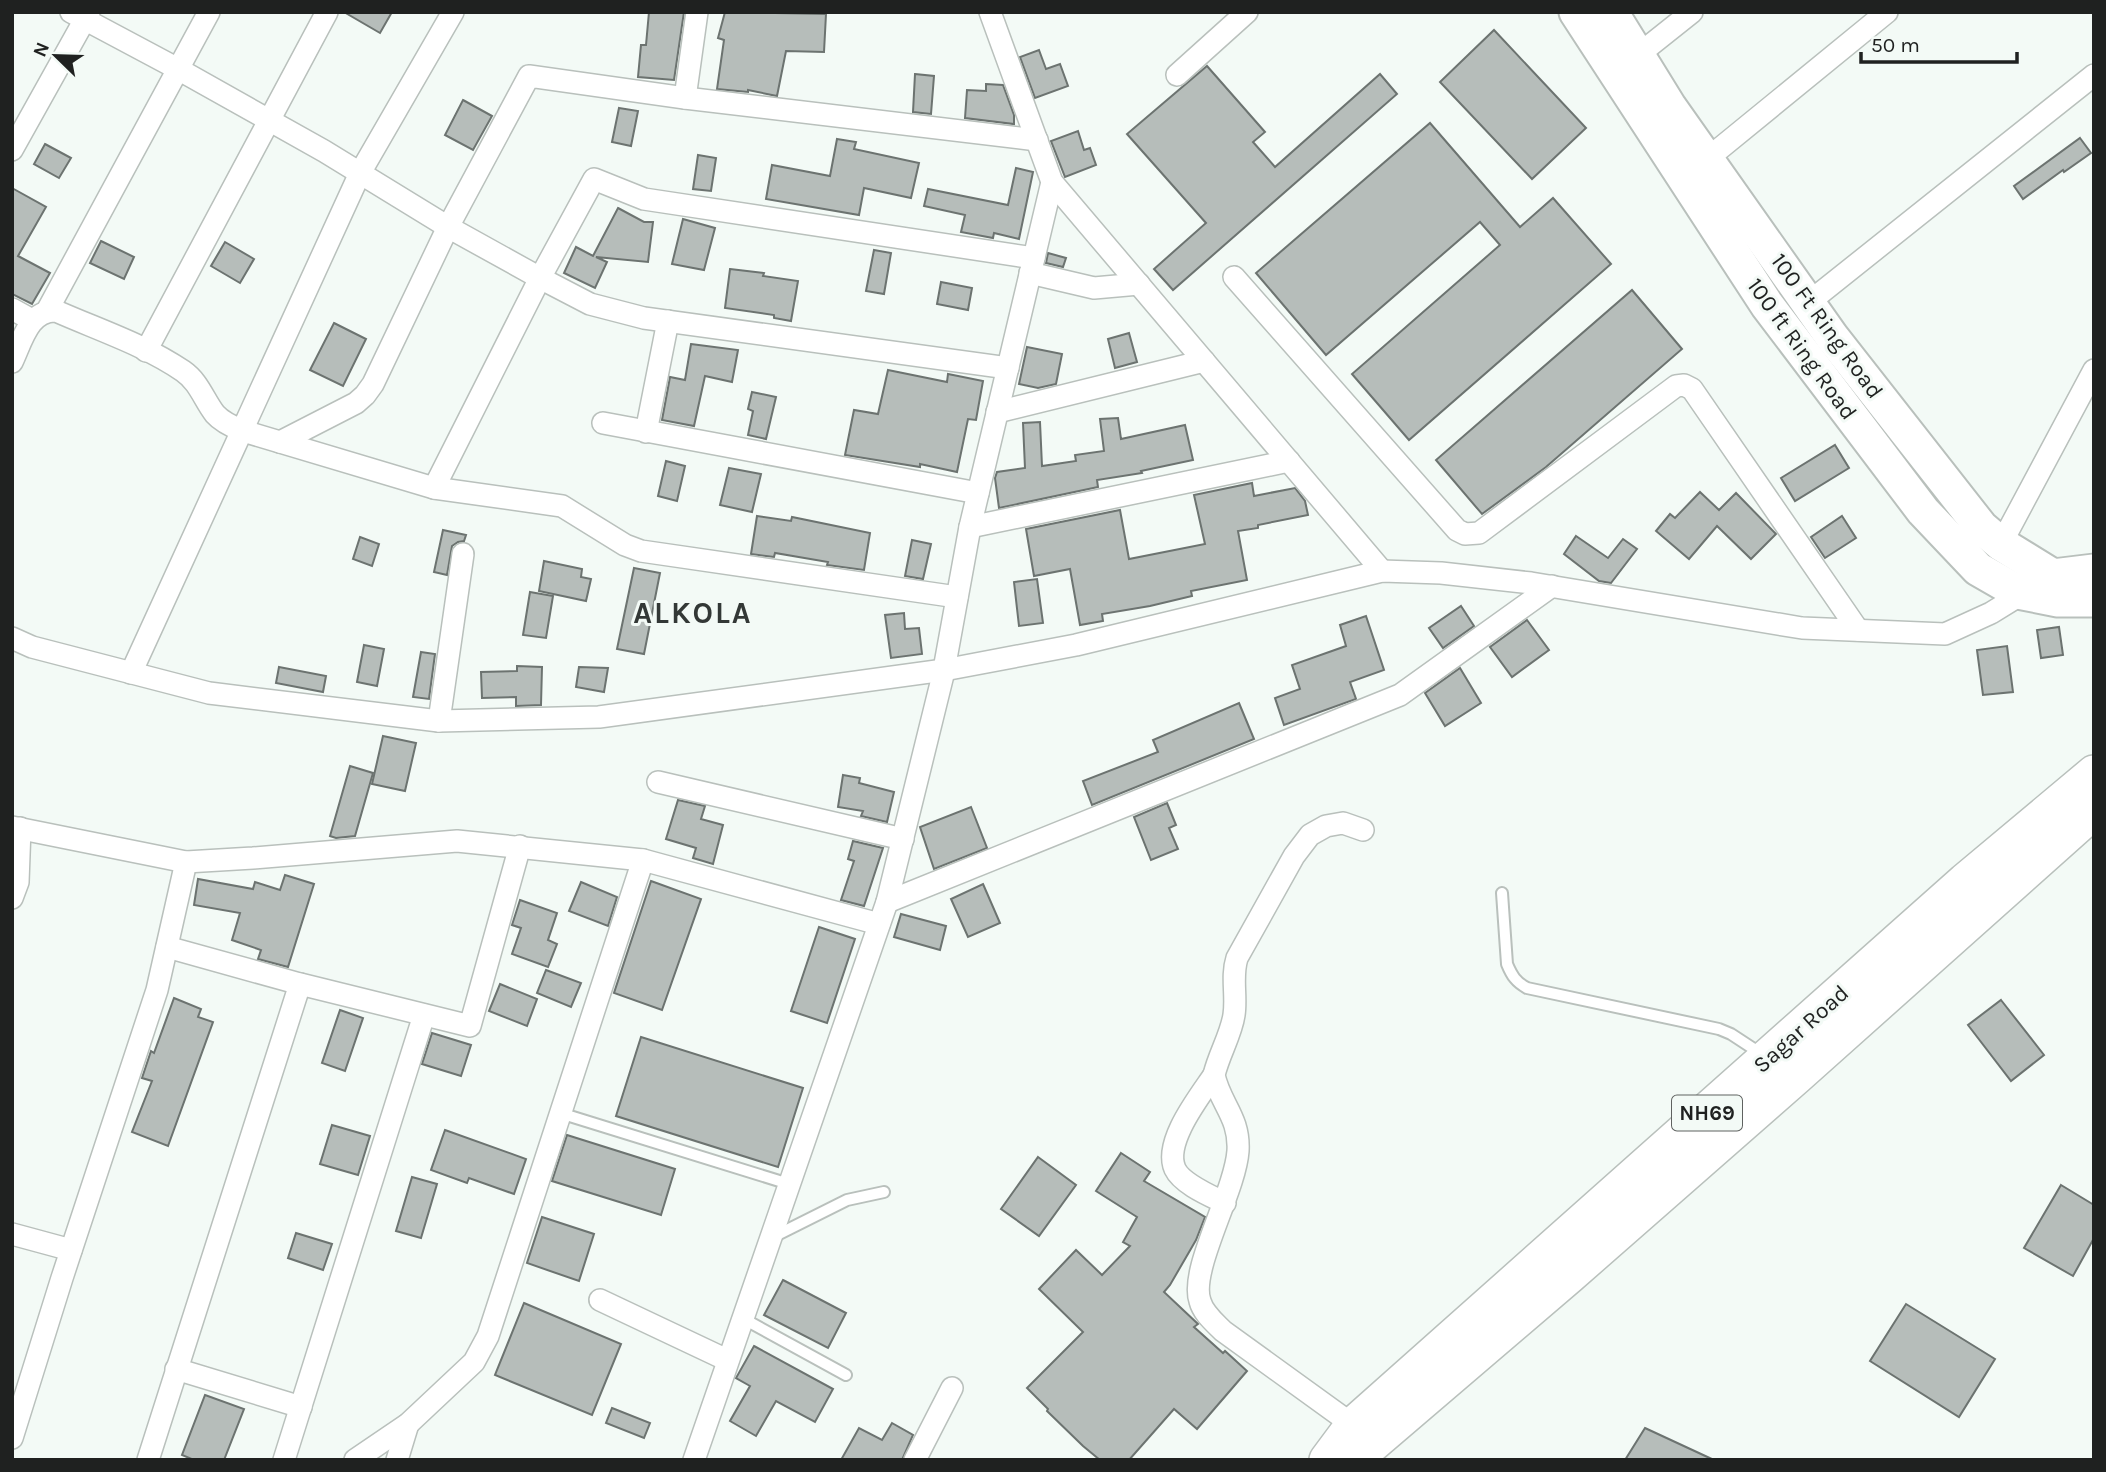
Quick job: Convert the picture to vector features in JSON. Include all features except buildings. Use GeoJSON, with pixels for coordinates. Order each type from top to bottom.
{"type":"FeatureCollection","features":[{"type":"Feature","properties":{"kind":"highway","name":"Sagar Road"},"geometry":{"type":"LineString","coordinates":[[1327,1460],[1353,1425],[1965,881],[2094,773]]}},
{"type":"Feature","properties":{"kind":"highway","name":"Sagar Road"},"geometry":{"type":"LineString","coordinates":[[1335,1460],[1362,1453],[2089,825]]}},
{"type":"Feature","properties":{"kind":"main road","name":"100 ft Ring Road"},"geometry":{"type":"LineString","coordinates":[[1576,12],[1767,305],[1923,511],[1978,569],[2023,593],[2058,600],[2094,600]]}},
{"type":"Feature","properties":{"kind":"main road","name":"100 Ft Ring Road"},"geometry":{"type":"LineString","coordinates":[[1611,12],[1669,106],[1832,337],[1981,527],[2001,544],[2053,576]]}},
{"type":"Feature","properties":{"kind":"main road"},"geometry":{"type":"LineString","coordinates":[[2053,576],[2094,571]]}},
{"type":"Feature","properties":{"kind":"street"},"geometry":{"type":"LineString","coordinates":[[12,362],[209,12]]}},
{"type":"Feature","properties":{"kind":"street"},"geometry":{"type":"LineString","coordinates":[[146,351],[327,12]]}},
{"type":"Feature","properties":{"kind":"street"},"geometry":{"type":"LineString","coordinates":[[131,673],[360,173],[453,12]]}},
{"type":"Feature","properties":{"kind":"street"},"geometry":{"type":"LineString","coordinates":[[685,98],[697,12]]}},
{"type":"Feature","properties":{"kind":"street"},"geometry":{"type":"LineString","coordinates":[[1177,75],[1247,12]]}},
{"type":"Feature","properties":{"kind":"street"},"geometry":{"type":"LineString","coordinates":[[1638,55],[1692,12]]}},
{"type":"Feature","properties":{"kind":"street"},"geometry":{"type":"LineString","coordinates":[[1707,159],[1887,12]]}},
{"type":"Feature","properties":{"kind":"street"},"geometry":{"type":"LineString","coordinates":[[985,13],[1052,182],[1382,571]]}},
{"type":"Feature","properties":{"kind":"street"},"geometry":{"type":"LineString","coordinates":[[12,149],[81,15],[270,121],[448,227],[590,304],[644,318],[1007,368]]}},
{"type":"Feature","properties":{"kind":"street"},"geometry":{"type":"LineString","coordinates":[[1808,303],[2094,75]]}},
{"type":"Feature","properties":{"kind":"street"},"geometry":{"type":"LineString","coordinates":[[280,442],[356,403],[373,384],[448,227],[529,76],[685,98],[1037,140]]}},
{"type":"Feature","properties":{"kind":"street"},"geometry":{"type":"LineString","coordinates":[[434,488],[540,278],[594,178],[644,199],[1032,265],[1094,288],[1139,284]]}},
{"type":"Feature","properties":{"kind":"street"},"geometry":{"type":"LineString","coordinates":[[694,1460],[887,902],[944,670],[970,527],[1052,182]]}},
{"type":"Feature","properties":{"kind":"street"},"geometry":{"type":"LineString","coordinates":[[1234,277],[1457,530],[1465,534],[1479,533],[1676,386],[1684,385],[1692,389],[1858,631]]}},
{"type":"Feature","properties":{"kind":"street"},"geometry":{"type":"LineString","coordinates":[[12,309],[39,316],[57,312],[146,351],[191,377],[215,414],[243,431],[434,488],[562,506],[625,545],[640,551],[957,597]]}},
{"type":"Feature","properties":{"kind":"street"},"geometry":{"type":"LineString","coordinates":[[646,432],[668,321]]}},
{"type":"Feature","properties":{"kind":"street"},"geometry":{"type":"LineString","coordinates":[[997,412],[1204,361]]}},
{"type":"Feature","properties":{"kind":"street"},"geometry":{"type":"LineString","coordinates":[[2001,544],[2094,370]]}},
{"type":"Feature","properties":{"kind":"street"},"geometry":{"type":"LineString","coordinates":[[603,423],[978,493]]}},
{"type":"Feature","properties":{"kind":"street"},"geometry":{"type":"LineString","coordinates":[[970,527],[1289,460]]}},
{"type":"Feature","properties":{"kind":"street"},"geometry":{"type":"LineString","coordinates":[[439,721],[463,554]]}},
{"type":"Feature","properties":{"kind":"street"},"geometry":{"type":"LineString","coordinates":[[12,638],[32,647],[209,693],[439,721],[599,717],[944,670],[1076,645],[1382,571],[1441,573],[1552,586],[1802,628],[1945,634],[1992,613],[2053,576]]}},
{"type":"Feature","properties":{"kind":"street"},"geometry":{"type":"LineString","coordinates":[[887,902],[1400,695],[1552,586]]}},
{"type":"Feature","properties":{"kind":"street"},"geometry":{"type":"LineString","coordinates":[[658,782],[903,839]]}},
{"type":"Feature","properties":{"kind":"street"},"geometry":{"type":"LineString","coordinates":[[1225,1203],[1183,1178],[1176,1170],[1173,1159],[1183,1124],[1214,1074],[1233,1023],[1234,969],[1237,958],[1294,856],[1310,835],[1326,826],[1343,823],[1363,830]]}},
{"type":"Feature","properties":{"kind":"street"},"geometry":{"type":"LineString","coordinates":[[12,898],[18,882],[16,827],[186,862],[253,859],[457,841],[520,846],[643,860],[879,924]]}},
{"type":"Feature","properties":{"kind":"street"},"geometry":{"type":"LineString","coordinates":[[167,947],[470,1027],[520,846]]}},
{"type":"Feature","properties":{"kind":"street"},"geometry":{"type":"LineString","coordinates":[[355,1460],[408,1424],[474,1362],[488,1336],[643,860]]}},
{"type":"Feature","properties":{"kind":"street"},"geometry":{"type":"LineString","coordinates":[[12,1438],[71,1250],[158,990],[186,862]]}},
{"type":"Feature","properties":{"kind":"street"},"geometry":{"type":"LineString","coordinates":[[148,1460],[300,984]]}},
{"type":"Feature","properties":{"kind":"street"},"geometry":{"type":"LineString","coordinates":[[284,1460],[424,1015]]}},
{"type":"Feature","properties":{"kind":"street"},"geometry":{"type":"LineString","coordinates":[[1214,1074],[1236,1122],[1236,1165],[1200,1270],[1197,1287],[1200,1304],[1223,1331],[1353,1425]]}},
{"type":"Feature","properties":{"kind":"street"},"geometry":{"type":"LineString","coordinates":[[12,1234],[71,1250]]}},
{"type":"Feature","properties":{"kind":"street"},"geometry":{"type":"LineString","coordinates":[[600,1300],[727,1360]]}},
{"type":"Feature","properties":{"kind":"street"},"geometry":{"type":"LineString","coordinates":[[176,1370],[301,1406]]}},
{"type":"Feature","properties":{"kind":"street"},"geometry":{"type":"LineString","coordinates":[[915,1460],[952,1388]]}},
{"type":"Feature","properties":{"kind":"street"},"geometry":{"type":"LineString","coordinates":[[397,1460],[408,1424]]}},
{"type":"Feature","properties":{"kind":"lane"},"geometry":{"type":"LineString","coordinates":[[1502,893],[1507,964],[1517,982],[1527,988],[1719,1029],[1768,1058]]}},
{"type":"Feature","properties":{"kind":"lane"},"geometry":{"type":"LineString","coordinates":[[561,1113],[789,1184]]}},
{"type":"Feature","properties":{"kind":"lane"},"geometry":{"type":"LineString","coordinates":[[770,1238],[847,1200],[884,1192]]}},
{"type":"Feature","properties":{"kind":"lane"},"geometry":{"type":"LineString","coordinates":[[742,1318],[846,1375]]}},
{"type":"Feature","properties":{"kind":"district","name":"ALKOLA"},"geometry":{"type":"Point","coordinates":[693,613]}}]}
